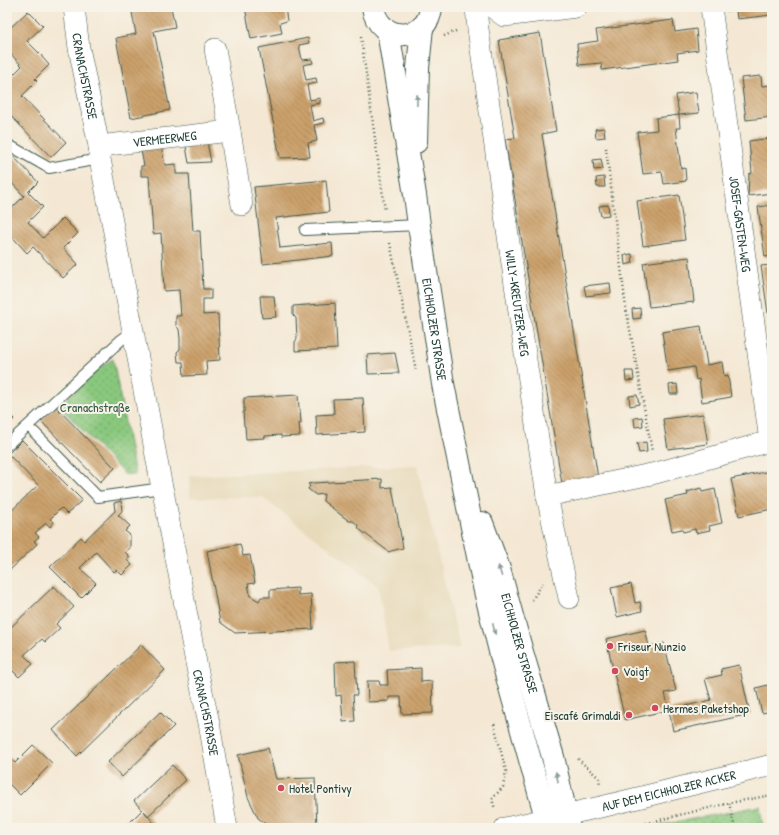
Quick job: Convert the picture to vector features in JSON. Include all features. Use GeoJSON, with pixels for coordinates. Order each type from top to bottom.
{"type":"FeatureCollection","features":[{"type":"Feature","properties":{"kind":"main road"},"geometry":{"type":"LineString","coordinates":[[373,7],[375,17],[380,25],[388,31],[396,34],[405,34],[414,32],[422,27]]}},
{"type":"Feature","properties":{"kind":"main road","name":"EICHHOLZER STRASSE"},"geometry":{"type":"LineString","coordinates":[[415,195],[418,68],[422,27],[428,20],[431,7]]}},
{"type":"Feature","properties":{"kind":"main road","name":"EICHHOLZER STRASSE"},"geometry":{"type":"LineString","coordinates":[[388,31],[444,384],[485,591],[504,666],[558,822]]}},
{"type":"Feature","properties":{"kind":"street","name":"CRANACHSTRASSE"},"geometry":{"type":"LineString","coordinates":[[74,7],[79,48],[162,488],[209,723],[227,828]]}},
{"type":"Feature","properties":{"kind":"street","name":"WILLY-KREUTZER-WEG"},"geometry":{"type":"LineString","coordinates":[[476,7],[480,44],[546,496],[570,598]]}},
{"type":"Feature","properties":{"kind":"street"},"geometry":{"type":"LineString","coordinates":[[492,7],[504,16],[576,7]]}},
{"type":"Feature","properties":{"kind":"street","name":"JOSEF-GASTEN-WEG"},"geometry":{"type":"LineString","coordinates":[[546,496],[656,474],[771,441],[711,7]]}},
{"type":"Feature","properties":{"kind":"street"},"geometry":{"type":"LineString","coordinates":[[216,49],[242,206]]}},
{"type":"Feature","properties":{"kind":"street","name":"VERMEERWEG"},"geometry":{"type":"LineString","coordinates":[[100,153],[230,131]]}},
{"type":"Feature","properties":{"kind":"street","name":"AUF DEM EICHHOLZER ACKER"},"geometry":{"type":"LineString","coordinates":[[505,828],[558,822],[605,806],[772,765]]}},
{"type":"Feature","properties":{"kind":"lane"},"geometry":{"type":"LineString","coordinates":[[7,144],[49,168],[100,153]]}},
{"type":"Feature","properties":{"kind":"lane"},"geometry":{"type":"LineString","coordinates":[[305,230],[419,224]]}},
{"type":"Feature","properties":{"kind":"lane"},"geometry":{"type":"LineString","coordinates":[[7,445],[121,340],[133,331]]}},
{"type":"Feature","properties":{"kind":"lane"},"geometry":{"type":"LineString","coordinates":[[34,432],[98,497],[162,488]]}},
{"type":"Feature","properties":{"kind":"path"},"geometry":{"type":"LineString","coordinates":[[606,148],[626,308],[656,474]]}},
{"type":"Feature","properties":{"kind":"path"},"geometry":{"type":"LineString","coordinates":[[725,777],[735,828]]}},
{"type":"Feature","properties":{"kind":"path"},"geometry":{"type":"LineString","coordinates":[[626,828],[729,803],[772,795]]}},
{"type":"Feature","properties":{"kind":"shaded area"},"geometry":{"type":"Polygon","coordinates":[[[417,465],[460,648],[389,651],[378,586],[262,497],[190,498],[189,476],[417,465]]]}},
{"type":"Feature","properties":{"kind":"green space","name":"Cranachstraße"},"geometry":{"type":"Polygon","coordinates":[[[113,359],[135,475],[124,474],[59,406],[94,371],[113,359]]]}},
{"type":"Feature","properties":{"kind":"green space"},"geometry":{"type":"Polygon","coordinates":[[[760,806],[763,828],[651,828],[662,825],[760,806]]]}},
{"type":"Feature","properties":{"kind":"building"},"geometry":{"type":"Polygon","coordinates":[[[131,7],[171,7],[175,27],[154,31],[170,110],[131,118],[116,38],[136,34],[131,7]]]}},
{"type":"Feature","properties":{"kind":"building"},"geometry":{"type":"Polygon","coordinates":[[[245,7],[285,7],[287,21],[280,23],[282,33],[251,39],[245,7]]]}},
{"type":"Feature","properties":{"kind":"building"},"geometry":{"type":"Polygon","coordinates":[[[725,7],[772,7],[772,15],[737,19],[736,10],[726,11],[725,7]]]}},
{"type":"Feature","properties":{"kind":"building"},"geometry":{"type":"Polygon","coordinates":[[[28,11],[43,26],[27,41],[49,65],[35,79],[37,81],[22,96],[66,142],[51,157],[7,112],[7,81],[22,66],[7,50],[7,31],[28,11]]]}},
{"type":"Feature","properties":{"kind":"building"},"geometry":{"type":"Polygon","coordinates":[[[673,20],[675,32],[696,29],[698,50],[677,53],[678,60],[602,70],[601,63],[579,65],[577,44],[598,41],[596,30],[673,20]]]}},
{"type":"Feature","properties":{"kind":"building"},"geometry":{"type":"Polygon","coordinates":[[[540,33],[556,131],[542,134],[598,478],[562,484],[505,139],[515,138],[499,40],[540,33]]]}},
{"type":"Feature","properties":{"kind":"building"},"geometry":{"type":"Polygon","coordinates":[[[308,38],[309,43],[299,45],[302,60],[312,59],[313,63],[303,65],[306,80],[316,78],[317,83],[307,85],[310,100],[320,98],[320,103],[310,105],[313,121],[323,118],[324,123],[314,125],[317,141],[308,143],[310,157],[280,158],[259,48],[308,38]]]}},
{"type":"Feature","properties":{"kind":"building"},"geometry":{"type":"Polygon","coordinates":[[[761,76],[762,86],[772,85],[772,117],[746,120],[741,78],[761,76]]]}},
{"type":"Feature","properties":{"kind":"building"},"geometry":{"type":"Polygon","coordinates":[[[696,92],[699,113],[679,115],[676,95],[696,92]]]}},
{"type":"Feature","properties":{"kind":"building"},"geometry":{"type":"Polygon","coordinates":[[[679,115],[680,128],[676,128],[681,169],[685,168],[686,181],[664,184],[662,172],[643,174],[637,132],[657,130],[656,118],[679,115]]]}},
{"type":"Feature","properties":{"kind":"building"},"geometry":{"type":"Polygon","coordinates":[[[604,128],[605,137],[596,138],[595,129],[604,128]]]}},
{"type":"Feature","properties":{"kind":"building"},"geometry":{"type":"Polygon","coordinates":[[[206,137],[211,162],[189,163],[185,141],[206,137]]]}},
{"type":"Feature","properties":{"kind":"building"},"geometry":{"type":"Polygon","coordinates":[[[772,138],[772,193],[748,196],[749,174],[752,173],[749,141],[772,138]]]}},
{"type":"Feature","properties":{"kind":"building"},"geometry":{"type":"Polygon","coordinates":[[[161,146],[165,165],[176,164],[176,174],[189,174],[193,231],[200,231],[203,289],[211,289],[211,299],[203,299],[203,315],[218,314],[220,360],[206,361],[207,375],[184,376],[183,362],[178,362],[177,352],[180,349],[180,339],[179,329],[176,326],[176,316],[181,316],[179,290],[164,291],[161,233],[153,234],[149,176],[141,176],[141,166],[144,166],[141,150],[161,146]]]}},
{"type":"Feature","properties":{"kind":"building"},"geometry":{"type":"Polygon","coordinates":[[[7,150],[38,182],[28,192],[43,207],[28,222],[43,238],[63,218],[78,233],[63,248],[78,264],[63,278],[33,247],[27,253],[7,231],[7,213],[24,196],[7,178],[7,150]]]}},
{"type":"Feature","properties":{"kind":"building"},"geometry":{"type":"Polygon","coordinates":[[[601,159],[603,169],[594,170],[593,160],[601,159]]]}},
{"type":"Feature","properties":{"kind":"building"},"geometry":{"type":"Polygon","coordinates":[[[604,177],[605,187],[597,187],[596,178],[604,177]]]}},
{"type":"Feature","properties":{"kind":"building"},"geometry":{"type":"Polygon","coordinates":[[[326,180],[329,212],[276,218],[280,248],[332,243],[333,256],[263,264],[254,187],[326,180]]]}},
{"type":"Feature","properties":{"kind":"building"},"geometry":{"type":"Polygon","coordinates":[[[679,195],[685,240],[643,246],[637,201],[679,195]]]}},
{"type":"Feature","properties":{"kind":"building"},"geometry":{"type":"Polygon","coordinates":[[[608,205],[609,215],[601,216],[599,206],[608,205]]]}},
{"type":"Feature","properties":{"kind":"building"},"geometry":{"type":"Polygon","coordinates":[[[772,205],[772,256],[765,257],[758,207],[772,205]]]}},
{"type":"Feature","properties":{"kind":"building"},"geometry":{"type":"Polygon","coordinates":[[[632,254],[633,263],[625,265],[624,255],[632,254]]]}},
{"type":"Feature","properties":{"kind":"building"},"geometry":{"type":"Polygon","coordinates":[[[689,257],[694,302],[649,307],[643,263],[689,257]]]}},
{"type":"Feature","properties":{"kind":"building"},"geometry":{"type":"Polygon","coordinates":[[[772,265],[772,312],[768,313],[761,266],[772,265]]]}},
{"type":"Feature","properties":{"kind":"building"},"geometry":{"type":"Polygon","coordinates":[[[610,283],[611,293],[586,296],[584,286],[610,283]]]}},
{"type":"Feature","properties":{"kind":"building"},"geometry":{"type":"Polygon","coordinates":[[[260,296],[274,296],[276,317],[262,318],[260,296]]]}},
{"type":"Feature","properties":{"kind":"building"},"geometry":{"type":"Polygon","coordinates":[[[335,303],[337,349],[295,351],[295,342],[297,339],[296,318],[293,315],[293,306],[335,303]]]}},
{"type":"Feature","properties":{"kind":"building"},"geometry":{"type":"Polygon","coordinates":[[[640,308],[641,318],[633,319],[632,309],[640,308]]]}},
{"type":"Feature","properties":{"kind":"building"},"geometry":{"type":"Polygon","coordinates":[[[701,326],[707,365],[722,362],[724,376],[728,375],[731,397],[702,402],[699,379],[696,380],[694,367],[668,371],[662,332],[701,326]]]}},
{"type":"Feature","properties":{"kind":"building"},"geometry":{"type":"Polygon","coordinates":[[[395,353],[399,373],[368,374],[367,355],[395,353]]]}},
{"type":"Feature","properties":{"kind":"building"},"geometry":{"type":"Polygon","coordinates":[[[625,371],[633,371],[634,380],[626,381],[625,371]]]}},
{"type":"Feature","properties":{"kind":"building"},"geometry":{"type":"Polygon","coordinates":[[[677,384],[678,394],[670,394],[669,385],[677,384]]]}},
{"type":"Feature","properties":{"kind":"building"},"geometry":{"type":"Polygon","coordinates":[[[298,395],[301,423],[299,423],[300,436],[281,437],[281,435],[246,439],[243,412],[244,398],[298,395]]]}},
{"type":"Feature","properties":{"kind":"building"},"geometry":{"type":"Polygon","coordinates":[[[637,395],[639,404],[630,406],[629,396],[637,395]]]}},
{"type":"Feature","properties":{"kind":"building"},"geometry":{"type":"Polygon","coordinates":[[[363,398],[365,432],[317,435],[316,415],[334,414],[333,399],[363,398]]]}},
{"type":"Feature","properties":{"kind":"building"},"geometry":{"type":"Polygon","coordinates":[[[55,406],[115,468],[100,482],[41,421],[55,406]]]}},
{"type":"Feature","properties":{"kind":"building"},"geometry":{"type":"Polygon","coordinates":[[[7,412],[14,419],[7,425],[7,412]]]}},
{"type":"Feature","properties":{"kind":"building"},"geometry":{"type":"Polygon","coordinates":[[[703,414],[708,444],[668,449],[663,419],[703,414]]]}},
{"type":"Feature","properties":{"kind":"building"},"geometry":{"type":"Polygon","coordinates":[[[642,417],[643,426],[635,427],[634,418],[642,417]]]}},
{"type":"Feature","properties":{"kind":"building"},"geometry":{"type":"Polygon","coordinates":[[[22,440],[82,500],[67,514],[61,508],[50,519],[54,522],[50,527],[46,523],[35,533],[39,537],[34,541],[37,544],[7,573],[7,514],[38,485],[8,454],[22,440]]]}},
{"type":"Feature","properties":{"kind":"building"},"geometry":{"type":"Polygon","coordinates":[[[646,442],[647,452],[639,453],[637,443],[646,442]]]}},
{"type":"Feature","properties":{"kind":"building"},"geometry":{"type":"Polygon","coordinates":[[[770,471],[772,481],[772,509],[739,516],[731,479],[770,471]]]}},
{"type":"Feature","properties":{"kind":"building"},"geometry":{"type":"Polygon","coordinates":[[[382,479],[382,488],[392,487],[403,548],[389,552],[359,529],[358,525],[353,521],[349,521],[323,501],[324,494],[316,495],[308,489],[310,486],[308,484],[313,483],[382,479]]]}},
{"type":"Feature","properties":{"kind":"building"},"geometry":{"type":"Polygon","coordinates":[[[701,488],[702,492],[715,489],[722,523],[709,526],[710,530],[696,533],[695,529],[683,532],[682,529],[672,531],[665,500],[688,495],[687,492],[701,488]]]}},
{"type":"Feature","properties":{"kind":"building"},"geometry":{"type":"Polygon","coordinates":[[[121,501],[122,511],[118,515],[130,526],[125,531],[130,535],[130,548],[125,552],[130,557],[127,560],[132,565],[122,575],[117,570],[114,572],[96,552],[80,568],[96,583],[81,598],[50,567],[81,537],[84,541],[115,511],[114,503],[121,501]]]}},
{"type":"Feature","properties":{"kind":"building"},"geometry":{"type":"Polygon","coordinates":[[[240,544],[243,556],[250,555],[255,583],[248,584],[249,595],[259,601],[261,597],[270,597],[270,590],[298,588],[298,595],[311,594],[313,629],[235,633],[220,622],[207,551],[240,544]]]}},
{"type":"Feature","properties":{"kind":"building"},"geometry":{"type":"Polygon","coordinates":[[[631,584],[635,603],[640,602],[642,611],[617,617],[611,588],[631,584]]]}},
{"type":"Feature","properties":{"kind":"building"},"geometry":{"type":"Polygon","coordinates":[[[54,586],[74,607],[56,624],[60,628],[45,642],[42,639],[24,655],[33,664],[19,677],[7,665],[7,631],[54,586]]]}},
{"type":"Feature","properties":{"kind":"building"},"geometry":{"type":"Polygon","coordinates":[[[645,630],[649,646],[664,643],[676,691],[665,693],[669,710],[625,720],[606,639],[645,630]]]}},
{"type":"Feature","properties":{"kind":"building"},"geometry":{"type":"Polygon","coordinates":[[[141,645],[165,670],[77,756],[53,730],[141,645]]]}},
{"type":"Feature","properties":{"kind":"building"},"geometry":{"type":"Polygon","coordinates":[[[355,661],[357,695],[353,695],[355,721],[343,722],[341,695],[336,696],[335,662],[355,661]]]}},
{"type":"Feature","properties":{"kind":"building"},"geometry":{"type":"Polygon","coordinates":[[[739,665],[750,714],[673,731],[669,710],[711,700],[705,679],[722,675],[721,669],[739,665]]]}},
{"type":"Feature","properties":{"kind":"building"},"geometry":{"type":"Polygon","coordinates":[[[421,668],[421,682],[432,681],[433,713],[402,714],[401,697],[389,697],[389,701],[368,702],[367,681],[379,681],[380,685],[388,685],[387,670],[421,668]]]}},
{"type":"Feature","properties":{"kind":"building"},"geometry":{"type":"Polygon","coordinates":[[[772,684],[772,711],[762,713],[756,688],[772,684]]]}},
{"type":"Feature","properties":{"kind":"building"},"geometry":{"type":"Polygon","coordinates":[[[160,712],[174,726],[122,777],[108,762],[160,712]]]}},
{"type":"Feature","properties":{"kind":"building"},"geometry":{"type":"Polygon","coordinates":[[[33,745],[52,763],[20,795],[7,782],[7,755],[15,763],[33,745]]]}},
{"type":"Feature","properties":{"kind":"building","name":"Hotel Pontivy"},"geometry":{"type":"Polygon","coordinates":[[[268,748],[276,779],[315,778],[317,828],[271,828],[258,818],[248,797],[238,755],[268,748]]]}},
{"type":"Feature","properties":{"kind":"building"},"geometry":{"type":"Polygon","coordinates":[[[172,765],[186,780],[148,816],[159,828],[124,828],[142,810],[134,801],[172,765]]]}},
{"type":"Feature","properties":{"kind":"place","name":"Friseur Nunzio"},"geometry":{"type":"Point","coordinates":[610,646]}},
{"type":"Feature","properties":{"kind":"place","name":"Voigt"},"geometry":{"type":"Point","coordinates":[615,671]}},
{"type":"Feature","properties":{"kind":"place","name":"Hermes Paketshop"},"geometry":{"type":"Point","coordinates":[655,708]}},
{"type":"Feature","properties":{"kind":"place","name":"Eiscafé Grimaldi"},"geometry":{"type":"Point","coordinates":[629,715]}},
{"type":"Feature","properties":{"kind":"place","name":"Hotel Pontivy"},"geometry":{"type":"Point","coordinates":[281,788]}}]}
